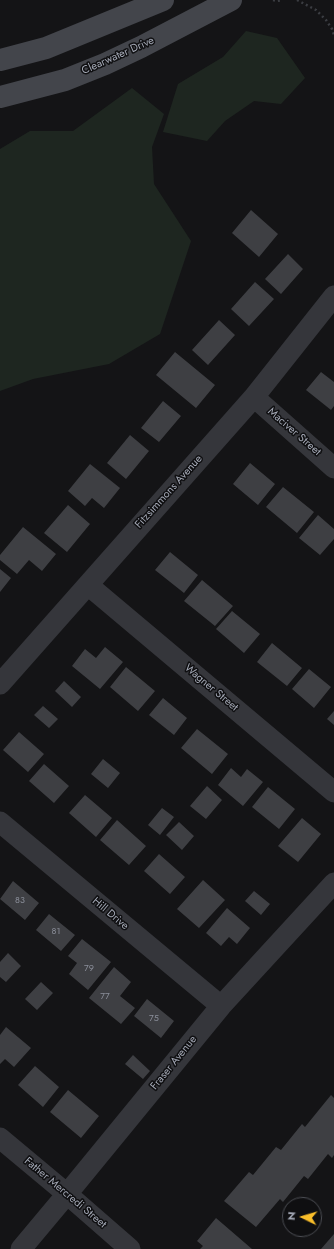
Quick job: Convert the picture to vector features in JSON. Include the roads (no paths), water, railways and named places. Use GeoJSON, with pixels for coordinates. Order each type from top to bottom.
{"type":"FeatureCollection","features":[{"type":"Feature","properties":{"kind":"main road"},"geometry":{"type":"LineString","coordinates":[[0,60],[46,48],[163,0]]}},
{"type":"Feature","properties":{"kind":"main road","name":"Clearwater Drive"},"geometry":{"type":"LineString","coordinates":[[0,97],[65,80],[104,64],[148,44],[230,0]]}},
{"type":"Feature","properties":{"kind":"street","name":"Fitzsimmons Avenue"},"geometry":{"type":"LineString","coordinates":[[0,684],[254,397],[334,296]]}},
{"type":"Feature","properties":{"kind":"street","name":"Maciver Street"},"geometry":{"type":"LineString","coordinates":[[254,397],[334,468]]}},
{"type":"Feature","properties":{"kind":"street","name":"Wagner Street"},"geometry":{"type":"LineString","coordinates":[[88,585],[334,792]]}},
{"type":"Feature","properties":{"kind":"street","name":"Hill Drive"},"geometry":{"type":"LineString","coordinates":[[0,822],[221,1006]]}},
{"type":"Feature","properties":{"kind":"street","name":"Fraser Avenue"},"geometry":{"type":"LineString","coordinates":[[21,1249],[221,1006],[334,883]]}},
{"type":"Feature","properties":{"kind":"street","name":"Father Mercredi Street"},"geometry":{"type":"LineString","coordinates":[[0,1138],[130,1249]]}}]}
